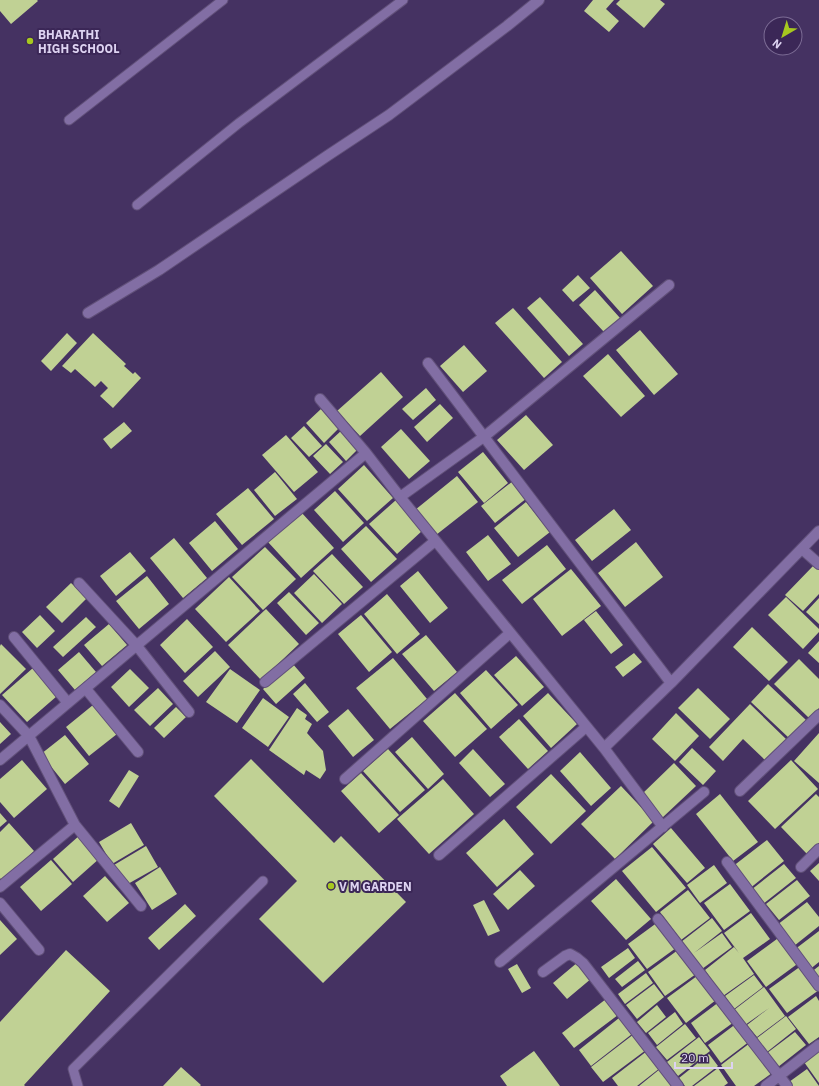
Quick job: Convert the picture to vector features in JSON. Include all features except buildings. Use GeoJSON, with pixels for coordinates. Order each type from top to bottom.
{"type":"FeatureCollection","features":[{"type":"Feature","properties":{"kind":"street"},"geometry":{"type":"LineString","coordinates":[[88,313],[159,270],[389,115],[508,26],[539,0]]}},
{"type":"Feature","properties":{"kind":"street"},"geometry":{"type":"LineString","coordinates":[[400,498],[485,436],[669,285]]}},
{"type":"Feature","properties":{"kind":"street"},"geometry":{"type":"LineString","coordinates":[[428,363],[485,436],[671,683]]}},
{"type":"Feature","properties":{"kind":"street"},"geometry":{"type":"LineString","coordinates":[[320,399],[366,453],[400,498],[604,748],[663,827]]}},
{"type":"Feature","properties":{"kind":"street"},"geometry":{"type":"LineString","coordinates":[[0,760],[366,453]]}},
{"type":"Feature","properties":{"kind":"street"},"geometry":{"type":"LineString","coordinates":[[604,748],[671,683],[819,531]]}},
{"type":"Feature","properties":{"kind":"street"},"geometry":{"type":"LineString","coordinates":[[265,682],[435,540]]}},
{"type":"Feature","properties":{"kind":"street"},"geometry":{"type":"LineString","coordinates":[[802,549],[819,564]]}},
{"type":"Feature","properties":{"kind":"street"},"geometry":{"type":"LineString","coordinates":[[79,582],[136,646],[190,712]]}},
{"type":"Feature","properties":{"kind":"street"},"geometry":{"type":"LineString","coordinates":[[345,779],[510,633]]}},
{"type":"Feature","properties":{"kind":"street"},"geometry":{"type":"LineString","coordinates":[[14,637],[68,703]]}},
{"type":"Feature","properties":{"kind":"street"},"geometry":{"type":"LineString","coordinates":[[86,689],[138,752]]}},
{"type":"Feature","properties":{"kind":"street"},"geometry":{"type":"LineString","coordinates":[[0,705],[29,736],[75,825],[141,906]]}},
{"type":"Feature","properties":{"kind":"street"},"geometry":{"type":"LineString","coordinates":[[740,791],[819,716]]}},
{"type":"Feature","properties":{"kind":"street"},"geometry":{"type":"LineString","coordinates":[[439,855],[586,727]]}},
{"type":"Feature","properties":{"kind":"street"},"geometry":{"type":"LineString","coordinates":[[500,962],[704,792]]}},
{"type":"Feature","properties":{"kind":"street"},"geometry":{"type":"LineString","coordinates":[[0,887],[75,825]]}},
{"type":"Feature","properties":{"kind":"street"},"geometry":{"type":"LineString","coordinates":[[801,867],[819,849]]}},
{"type":"Feature","properties":{"kind":"street"},"geometry":{"type":"LineString","coordinates":[[727,862],[819,986]]}},
{"type":"Feature","properties":{"kind":"street"},"geometry":{"type":"LineString","coordinates":[[0,903],[39,950]]}},
{"type":"Feature","properties":{"kind":"street"},"geometry":{"type":"LineString","coordinates":[[658,919],[787,1086]]}},
{"type":"Feature","properties":{"kind":"street"},"geometry":{"type":"LineString","coordinates":[[543,972],[570,954],[583,963],[678,1086]]}},
{"type":"Feature","properties":{"kind":"street"},"geometry":{"type":"LineString","coordinates":[[766,1086],[819,1045]]}},
{"type":"Feature","properties":{"kind":"lane"},"geometry":{"type":"LineString","coordinates":[[69,120],[223,0]]}},
{"type":"Feature","properties":{"kind":"lane"},"geometry":{"type":"LineString","coordinates":[[137,205],[239,123],[403,0]]}},
{"type":"Feature","properties":{"kind":"lane"},"geometry":{"type":"LineString","coordinates":[[78,1086],[73,1069],[263,880]]}},
{"type":"Feature","properties":{"kind":"place","name":"BHARATHI HIGH SCHOOL"},"geometry":{"type":"Point","coordinates":[30,41]}},
{"type":"Feature","properties":{"kind":"place","name":"V M GARDEN"},"geometry":{"type":"Point","coordinates":[331,886]}}]}
